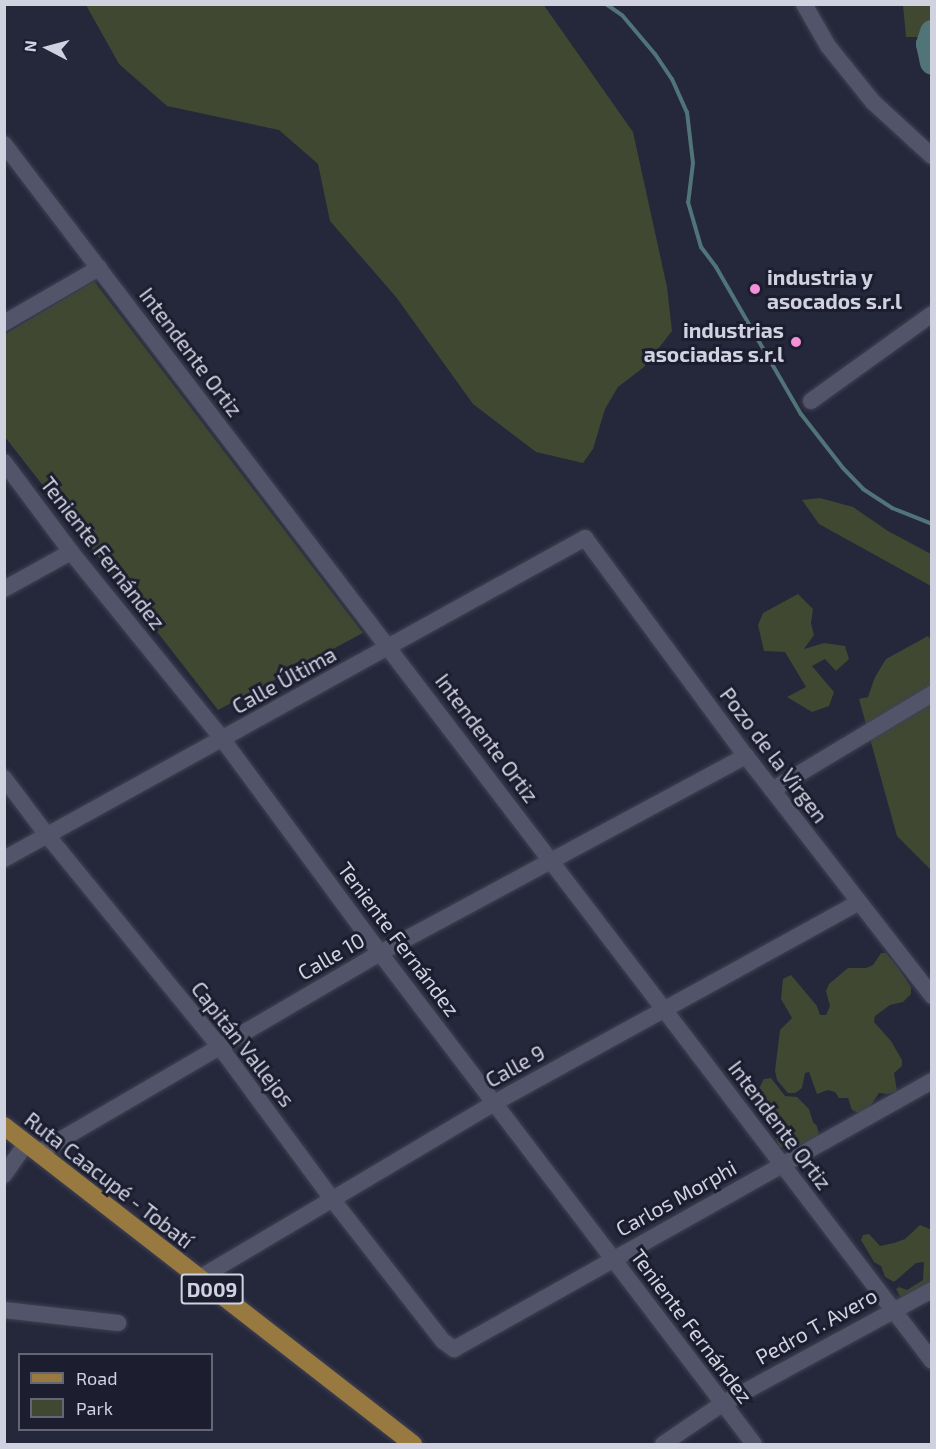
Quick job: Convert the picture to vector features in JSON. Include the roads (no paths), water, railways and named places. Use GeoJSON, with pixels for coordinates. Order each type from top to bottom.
{"type":"FeatureCollection","features":[{"type":"Feature","properties":{"kind":"main road","name":"Ruta Caacupé - Tobatí"},"geometry":{"type":"LineString","coordinates":[[17,1139],[413,1444]]}},
{"type":"Feature","properties":{"kind":"street"},"geometry":{"type":"LineString","coordinates":[[804,4],[828,46],[873,102],[932,156]]}},
{"type":"Feature","properties":{"kind":"street","name":"Intendente Ortiz"},"geometry":{"type":"LineString","coordinates":[[4,144],[390,646],[932,1361]]}},
{"type":"Feature","properties":{"kind":"street"},"geometry":{"type":"LineString","coordinates":[[4,323],[99,268]]}},
{"type":"Feature","properties":{"kind":"street"},"geometry":{"type":"LineString","coordinates":[[811,401],[931,316]]}},
{"type":"Feature","properties":{"kind":"street","name":"Teniente Fernández"},"geometry":{"type":"LineString","coordinates":[[4,462],[71,552],[223,740],[380,954],[754,1444]]}},
{"type":"Feature","properties":{"kind":"street","name":"Calle Última"},"geometry":{"type":"LineString","coordinates":[[4,859],[585,538]]}},
{"type":"Feature","properties":{"kind":"street","name":"Pozo de la Virgen"},"geometry":{"type":"LineString","coordinates":[[585,538],[746,756],[932,996]]}},
{"type":"Feature","properties":{"kind":"street"},"geometry":{"type":"LineString","coordinates":[[4,589],[71,552]]}},
{"type":"Feature","properties":{"kind":"street"},"geometry":{"type":"LineString","coordinates":[[772,790],[932,694]]}},
{"type":"Feature","properties":{"kind":"street","name":"Calle 10"},"geometry":{"type":"LineString","coordinates":[[17,1139],[220,1047],[380,954],[746,756]]}},
{"type":"Feature","properties":{"kind":"street","name":"Capitán Vallejos"},"geometry":{"type":"LineString","coordinates":[[4,778],[47,835],[220,1047],[332,1199],[443,1341]]}},
{"type":"Feature","properties":{"kind":"street","name":"Calle 9"},"geometry":{"type":"LineString","coordinates":[[198,1279],[494,1103],[858,902]]}},
{"type":"Feature","properties":{"kind":"street","name":"Carlos Morphi"},"geometry":{"type":"LineString","coordinates":[[443,1341],[454,1349],[932,1081]]}},
{"type":"Feature","properties":{"kind":"street"},"geometry":{"type":"LineString","coordinates":[[4,1175],[17,1139]]}},
{"type":"Feature","properties":{"kind":"street","name":"Pedro T. Avero"},"geometry":{"type":"LineString","coordinates":[[663,1444],[722,1404],[892,1309],[932,1290]]}},
{"type":"Feature","properties":{"kind":"street"},"geometry":{"type":"LineString","coordinates":[[4,1310],[118,1323]]}},
{"type":"Feature","properties":{"kind":"waterway"},"geometry":{"type":"LineString","coordinates":[[606,4],[622,15],[655,54],[672,79],[687,112],[693,163],[688,202],[701,247],[716,267],[801,414],[843,468],[863,489],[892,508],[932,524]]}},
{"type":"Feature","properties":{"kind":"waterway"},"geometry":{"type":"LineString","coordinates":[[932,32],[928,44],[932,63]]}},
{"type":"Feature","properties":{"kind":"place","name":"industria y asocados s.r.l"},"geometry":{"type":"Point","coordinates":[755,289]}},
{"type":"Feature","properties":{"kind":"place","name":"industrias asociadas s.r.l"},"geometry":{"type":"Point","coordinates":[796,342]}}]}
